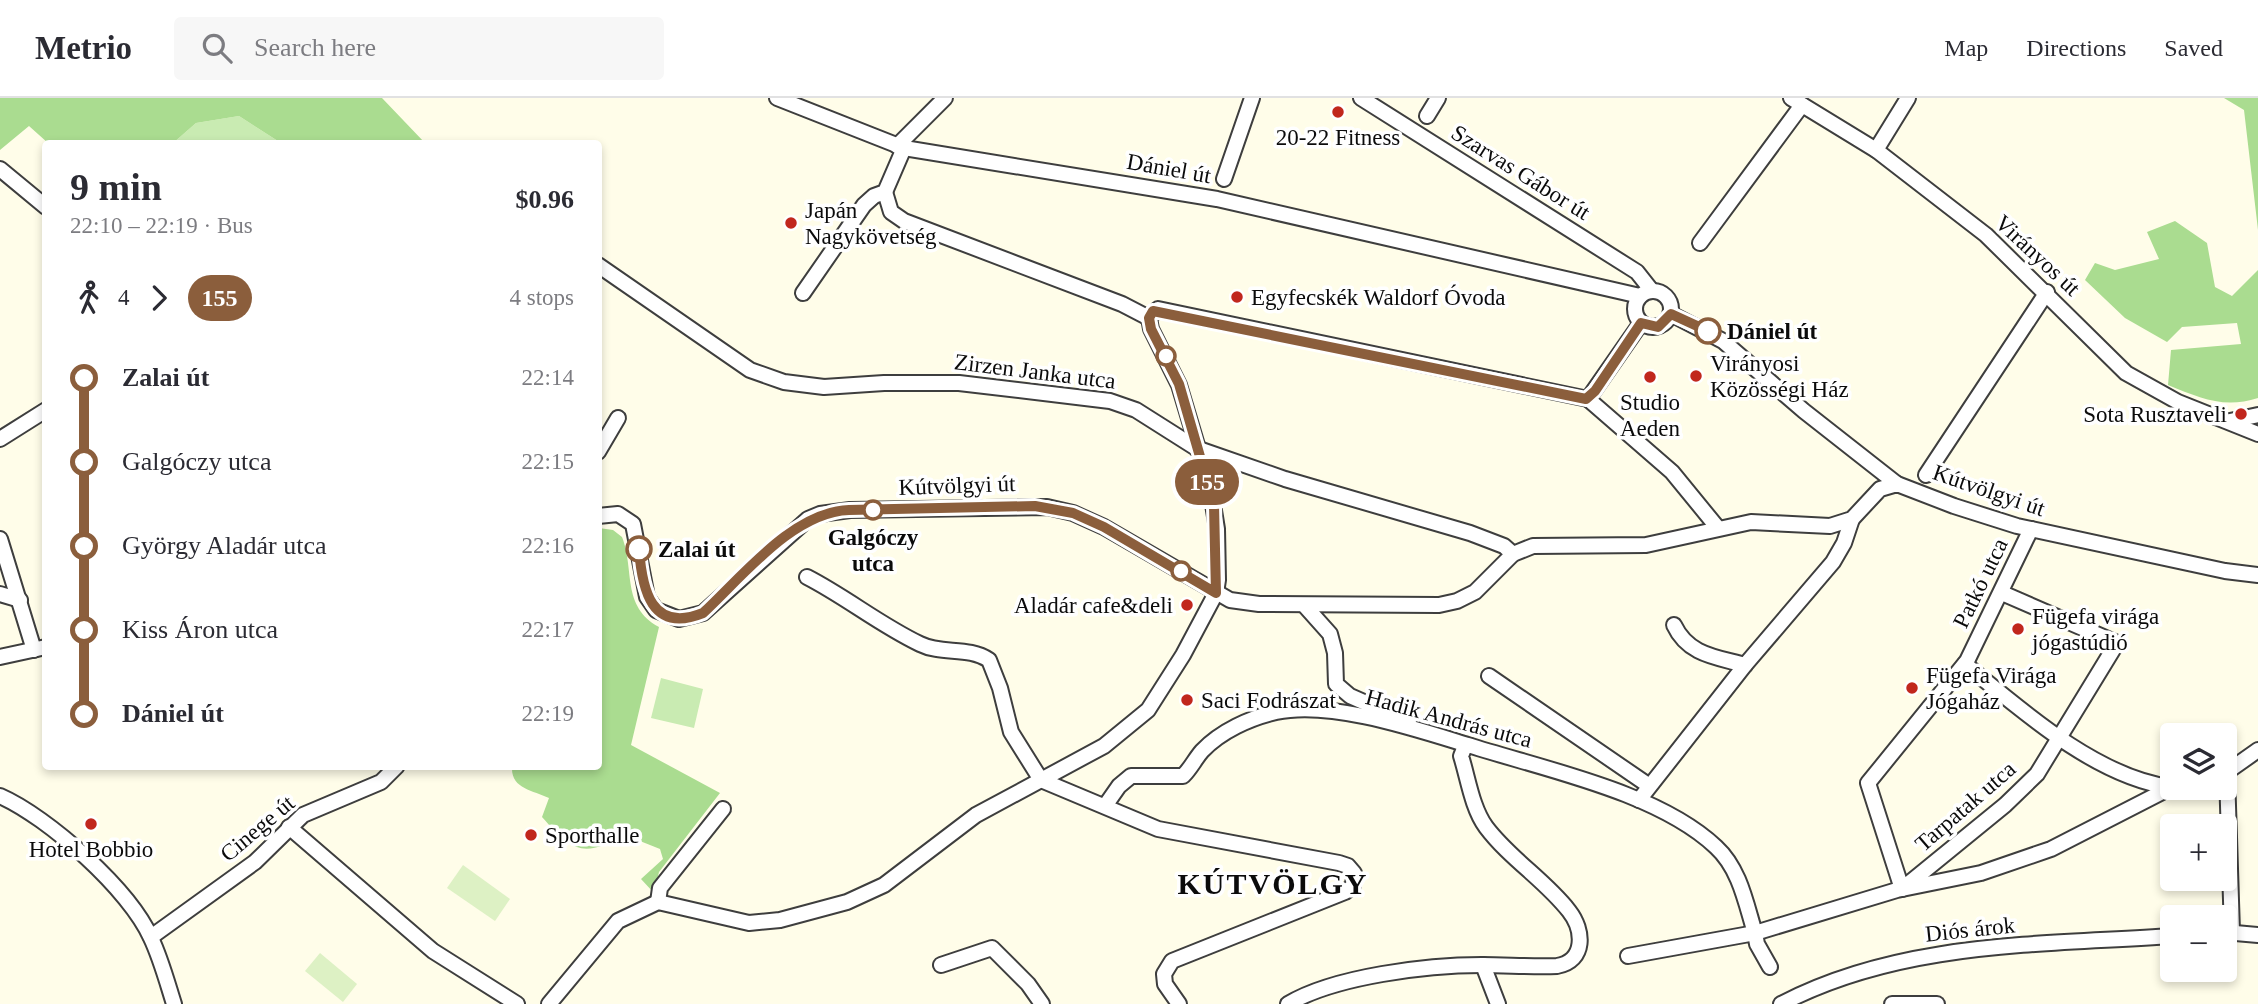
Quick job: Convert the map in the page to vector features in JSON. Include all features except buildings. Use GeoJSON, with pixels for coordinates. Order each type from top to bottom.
{"type":"FeatureCollection","features":[{"type":"Feature","properties":{"kind":"street","name":"Dániel út"},"geometry":{"type":"LineString","coordinates":[[777,98],[901,147],[1217,199],[1646,293]]}},
{"type":"Feature","properties":{"kind":"street"},"geometry":{"type":"LineString","coordinates":[[945,98],[901,147],[885,191],[891,212],[904,220],[1122,304],[1149,318]]}},
{"type":"Feature","properties":{"kind":"street"},"geometry":{"type":"LineString","coordinates":[[1224,178],[1252,98]]}},
{"type":"Feature","properties":{"kind":"street","name":"Szarvas Gábor út"},"geometry":{"type":"LineString","coordinates":[[1361,98],[1637,272],[1646,293]]}},
{"type":"Feature","properties":{"kind":"street"},"geometry":{"type":"LineString","coordinates":[[1427,116],[1438,98]]}},
{"type":"Feature","properties":{"kind":"street"},"geometry":{"type":"LineString","coordinates":[[1876,150],[1908,98]]}},
{"type":"Feature","properties":{"kind":"street"},"geometry":{"type":"LineString","coordinates":[[1700,243],[1797,102]]}},
{"type":"Feature","properties":{"kind":"street","name":"Virányos út"},"geometry":{"type":"LineString","coordinates":[[1797,102],[1876,150],[1986,235],[2047,292],[2126,373],[2178,402],[2258,434]]}},
{"type":"Feature","properties":{"kind":"street"},"geometry":{"type":"LineString","coordinates":[[0,169],[42,204]]}},
{"type":"Feature","properties":{"kind":"street"},"geometry":{"type":"LineString","coordinates":[[803,293],[864,205],[885,191]]}},
{"type":"Feature","properties":{"kind":"street","name":"Zirzen Janka utca"},"geometry":{"type":"LineString","coordinates":[[602,268],[750,370],[766,377],[824,387],[884,383],[959,383],[1095,398],[1136,410],[1196,448],[1285,479],[1471,533],[1504,546],[1513,554]]}},
{"type":"Feature","properties":{"kind":"street"},"geometry":{"type":"LineString","coordinates":[[1926,475],[2047,292]]}},
{"type":"Feature","properties":{"kind":"street"},"geometry":{"type":"LineString","coordinates":[[1646,293],[1668,299],[1671,314],[1658,327],[1641,323],[1634,310],[1646,293]]}},
{"type":"Feature","properties":{"kind":"street"},"geometry":{"type":"LineString","coordinates":[[1149,318],[1158,309],[1588,399],[1672,472],[1717,527]]}},
{"type":"Feature","properties":{"kind":"street"},"geometry":{"type":"LineString","coordinates":[[1671,314],[1723,341],[1804,411],[1897,484]]}},
{"type":"Feature","properties":{"kind":"street"},"geometry":{"type":"LineString","coordinates":[[549,1004],[618,921],[658,902],[749,923],[780,920],[847,902],[884,885],[957,827],[1104,746],[1148,710],[1166,685],[1216,593],[1214,505],[1179,384],[1151,329],[1149,318]]}},
{"type":"Feature","properties":{"kind":"street"},"geometry":{"type":"LineString","coordinates":[[1588,399],[1641,323]]}},
{"type":"Feature","properties":{"kind":"street"},"geometry":{"type":"LineString","coordinates":[[0,439],[42,413]]}},
{"type":"Feature","properties":{"kind":"street"},"geometry":{"type":"LineString","coordinates":[[2229,421],[2258,415]]}},
{"type":"Feature","properties":{"kind":"street"},"geometry":{"type":"LineString","coordinates":[[602,445],[618,418]]}},
{"type":"Feature","properties":{"kind":"street","name":"Kútvölgyi út"},"geometry":{"type":"LineString","coordinates":[[1852,519],[1880,489],[1897,484],[1954,506],[2031,530],[2225,571],[2258,575]]}},
{"type":"Feature","properties":{"kind":"street","name":"Kútvölgyi út"},"geometry":{"type":"LineString","coordinates":[[602,513],[623,516],[633,524],[647,597],[656,610],[679,619],[703,613],[797,528],[820,514],[835,510],[1035,506],[1063,510],[1104,527],[1230,600],[1305,606],[1439,605],[1457,601],[1475,592],[1513,554]]}},
{"type":"Feature","properties":{"kind":"street"},"geometry":{"type":"LineString","coordinates":[[1513,554],[1533,546],[1646,545],[1717,527],[1751,522],[1829,526],[1852,519]]}},
{"type":"Feature","properties":{"kind":"street"},"geometry":{"type":"LineString","coordinates":[[1639,800],[1648,785],[1745,665],[1833,562],[1844,543],[1852,519]]}},
{"type":"Feature","properties":{"kind":"street","name":"Patkó utca"},"geometry":{"type":"LineString","coordinates":[[2031,530],[1965,664],[2060,740],[2137,779],[2160,784]]}},
{"type":"Feature","properties":{"kind":"street"},"geometry":{"type":"LineString","coordinates":[[0,539],[20,600],[40,648],[0,657]]}},
{"type":"Feature","properties":{"kind":"street"},"geometry":{"type":"LineString","coordinates":[[807,577],[854,608],[923,646],[967,652],[989,660],[1011,732],[1041,780],[1158,829],[1230,845],[1339,863],[1354,873],[1353,886],[1345,892],[1172,961],[1164,974],[1165,984],[1179,1004]]}},
{"type":"Feature","properties":{"kind":"street","name":"Tarpatak utca"},"geometry":{"type":"LineString","coordinates":[[1902,889],[2005,805],[2037,774],[2117,643],[2002,593]]}},
{"type":"Feature","properties":{"kind":"street"},"geometry":{"type":"LineString","coordinates":[[0,594],[20,600]]}},
{"type":"Feature","properties":{"kind":"street"},"geometry":{"type":"LineString","coordinates":[[1305,606],[1330,634],[1335,653],[1335,684],[1350,696],[1392,713],[1415,728]]}},
{"type":"Feature","properties":{"kind":"street"},"geometry":{"type":"LineString","coordinates":[[1674,625],[1679,636],[1699,653],[1745,665]]}},
{"type":"Feature","properties":{"kind":"street"},"geometry":{"type":"LineString","coordinates":[[1902,889],[1868,783],[1965,664]]}},
{"type":"Feature","properties":{"kind":"street"},"geometry":{"type":"LineString","coordinates":[[1489,676],[1648,785]]}},
{"type":"Feature","properties":{"kind":"street","name":"Hadik András utca"},"geometry":{"type":"LineString","coordinates":[[1105,806],[1119,786],[1131,776],[1183,776],[1205,748],[1220,737],[1247,720],[1276,712],[1327,711],[1415,728],[1519,758],[1639,800],[1680,821],[1718,848],[1735,872],[1757,944],[1770,967]]}},
{"type":"Feature","properties":{"kind":"street"},"geometry":{"type":"LineString","coordinates":[[1288,1004],[1320,989],[1361,979],[1449,965],[1565,964],[1581,947],[1575,919],[1484,825],[1461,756],[1465,746],[1470,746]]}},
{"type":"Feature","properties":{"kind":"street"},"geometry":{"type":"LineString","coordinates":[[2237,765],[2258,750]]}},
{"type":"Feature","properties":{"kind":"street","name":"Cinege út"},"geometry":{"type":"LineString","coordinates":[[151,937],[255,862],[289,827],[320,806],[381,782],[393,770]]}},
{"type":"Feature","properties":{"kind":"street"},"geometry":{"type":"LineString","coordinates":[[1628,956],[1902,889],[1981,873],[2051,849],[2160,793]]}},
{"type":"Feature","properties":{"kind":"street"},"geometry":{"type":"LineString","coordinates":[[0,796],[78,849],[116,886],[151,937],[174,1004]]}},
{"type":"Feature","properties":{"kind":"street"},"geometry":{"type":"LineString","coordinates":[[2225,800],[2227,905]]}},
{"type":"Feature","properties":{"kind":"street"},"geometry":{"type":"LineString","coordinates":[[658,902],[660,888],[723,809]]}},
{"type":"Feature","properties":{"kind":"street"},"geometry":{"type":"LineString","coordinates":[[289,827],[433,951],[517,1004]]}},
{"type":"Feature","properties":{"kind":"street"},"geometry":{"type":"LineString","coordinates":[[2237,933],[2258,935]]}},
{"type":"Feature","properties":{"kind":"street","name":"Diós árok"},"geometry":{"type":"LineString","coordinates":[[1787,1003],[1847,976],[1893,961],[1997,948],[2160,937]]}},
{"type":"Feature","properties":{"kind":"street"},"geometry":{"type":"LineString","coordinates":[[941,965],[992,948],[1028,984],[1042,1004]]}},
{"type":"Feature","properties":{"kind":"street"},"geometry":{"type":"LineString","coordinates":[[1483,965],[1498,1004]]}},
{"type":"Feature","properties":{"kind":"street"},"geometry":{"type":"LineString","coordinates":[[1892,1004],[1937,1004]]}},
{"type":"Feature","properties":{"kind":"green space"},"geometry":{"type":"Polygon","coordinates":[[[0,98],[382,98],[422,140],[276,140],[239,116],[196,123],[177,140],[45,140],[29,126],[0,150],[0,98]]]}},
{"type":"Feature","properties":{"kind":"green space"},"geometry":{"type":"Polygon","coordinates":[[[2224,98],[2258,98],[2258,230],[2244,110],[2224,98]]]}},
{"type":"Feature","properties":{"kind":"green space"},"geometry":{"type":"Polygon","coordinates":[[[239,116],[276,140],[177,140],[196,123],[239,116]]]}},
{"type":"Feature","properties":{"kind":"green space"},"geometry":{"type":"Polygon","coordinates":[[[2175,221],[2207,243],[2215,287],[2232,296],[2258,270],[2258,398],[2223,402],[2202,398],[2168,385],[2171,350],[2241,344],[2237,323],[2182,327],[2167,342],[2125,318],[2085,280],[2095,263],[2115,270],[2159,259],[2147,232],[2175,221]]]}},
{"type":"Feature","properties":{"kind":"green space"},"geometry":{"type":"Polygon","coordinates":[[[602,528],[613,530],[622,537],[626,549],[631,587],[639,609],[659,627],[631,745],[720,793],[659,872],[654,893],[641,879],[663,859],[660,849],[625,835],[588,849],[571,844],[542,817],[549,798],[524,788],[515,780],[512,770],[602,770],[602,528]]]}},
{"type":"Feature","properties":{"kind":"green space"},"geometry":{"type":"Polygon","coordinates":[[[661,678],[703,689],[694,728],[651,718],[661,678]]]}},
{"type":"Feature","properties":{"kind":"green space"},"geometry":{"type":"Polygon","coordinates":[[[463,865],[510,899],[495,921],[447,888],[463,865]]]}},
{"type":"Feature","properties":{"kind":"green space"},"geometry":{"type":"Polygon","coordinates":[[[320,953],[357,984],[343,1002],[305,971],[320,953]]]}},
{"type":"Feature","properties":{"kind":"bus line","name":"155"},"geometry":{"type":"LineString","coordinates":[[639,549],[642,582],[647,597],[656,610],[669,617],[689,618],[703,613],[766,554],[797,528],[820,514],[835,510],[1035,506],[1085,517],[1216,593],[1217,528],[1214,505],[1179,384],[1151,329],[1149,318],[1153,311],[1158,309],[1586,399],[1595,391],[1641,323],[1658,327],[1666,322],[1671,314],[1708,331]]}},
{"type":"Feature","properties":{"kind":"place","name":"20-22 Fitness"},"geometry":{"type":"Point","coordinates":[1338,112]}},
{"type":"Feature","properties":{"kind":"place","name":"Japán Nagykövetség"},"geometry":{"type":"Point","coordinates":[791,223]}},
{"type":"Feature","properties":{"kind":"place","name":"Egyfecskék Waldorf Óvoda"},"geometry":{"type":"Point","coordinates":[1237,297]}},
{"type":"Feature","properties":{"kind":"place","name":"Dániel út"},"geometry":{"type":"Point","coordinates":[1708,331]}},
{"type":"Feature","properties":{"kind":"place","name":"Virányosi Közösségi Ház"},"geometry":{"type":"Point","coordinates":[1696,376]}},
{"type":"Feature","properties":{"kind":"place","name":"Studio Aeden"},"geometry":{"type":"Point","coordinates":[1650,377]}},
{"type":"Feature","properties":{"kind":"place","name":"Sota Rusztaveli"},"geometry":{"type":"Point","coordinates":[2241,414]}},
{"type":"Feature","properties":{"kind":"place","name":"Galgóczy utca"},"geometry":{"type":"Point","coordinates":[873,510]}},
{"type":"Feature","properties":{"kind":"place","name":"Zalai út"},"geometry":{"type":"Point","coordinates":[639,549]}},
{"type":"Feature","properties":{"kind":"place","name":"Aladár cafe&deli"},"geometry":{"type":"Point","coordinates":[1187,605]}},
{"type":"Feature","properties":{"kind":"place","name":"Fügefa virága jógastúdió"},"geometry":{"type":"Point","coordinates":[2018,629]}},
{"type":"Feature","properties":{"kind":"place","name":"Fügefa Virága Jógaház"},"geometry":{"type":"Point","coordinates":[1912,688]}},
{"type":"Feature","properties":{"kind":"place","name":"Saci Fodrászat"},"geometry":{"type":"Point","coordinates":[1187,700]}},
{"type":"Feature","properties":{"kind":"place","name":"Hotel Bobbio"},"geometry":{"type":"Point","coordinates":[91,824]}},
{"type":"Feature","properties":{"kind":"place","name":"Sporthalle"},"geometry":{"type":"Point","coordinates":[531,835]}},
{"type":"Feature","properties":{"kind":"district","name":"KÚTVÖLGY"},"geometry":{"type":"Point","coordinates":[1273,884]}}]}
